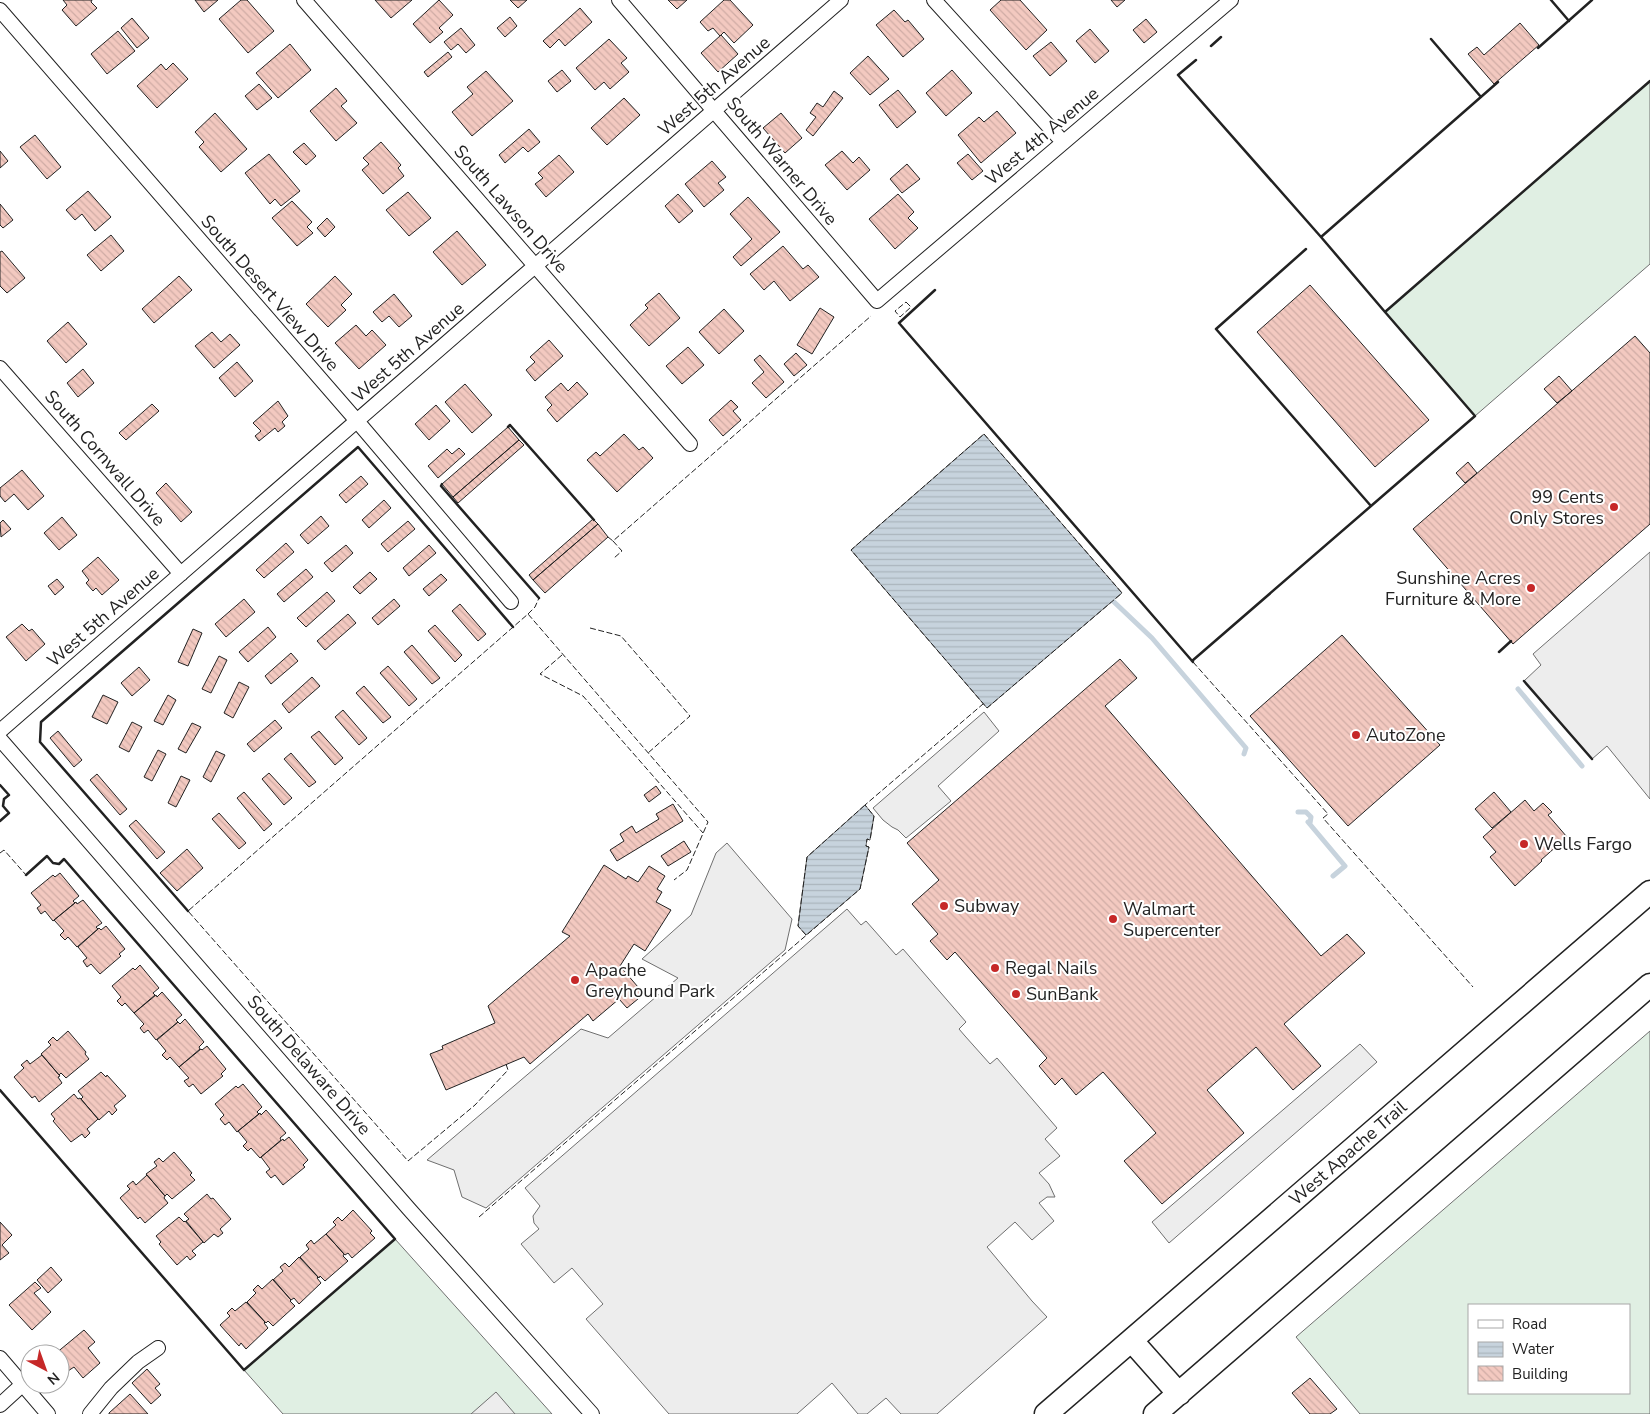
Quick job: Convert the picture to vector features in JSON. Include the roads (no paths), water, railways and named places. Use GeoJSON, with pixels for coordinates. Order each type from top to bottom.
{"type":"FeatureCollection","features":[{"type":"Feature","properties":{"kind":"main road","name":"West Apache Trail"},"geometry":{"type":"LineString","coordinates":[[1046,1414],[1650,892]]}},
{"type":"Feature","properties":{"kind":"main road"},"geometry":{"type":"LineString","coordinates":[[1155,1414],[1650,985]]}},
{"type":"Feature","properties":{"kind":"main road"},"geometry":{"type":"LineString","coordinates":[[1132,1340],[1178,1394]]}},
{"type":"Feature","properties":{"kind":"street","name":"South Lawson Drive"},"geometry":{"type":"LineString","coordinates":[[304,0],[690,444]]}},
{"type":"Feature","properties":{"kind":"street","name":"South Warner Drive"},"geometry":{"type":"LineString","coordinates":[[618,0],[877,301]]}},
{"type":"Feature","properties":{"kind":"street","name":"West 5th Avenue"},"geometry":{"type":"LineString","coordinates":[[0,731],[841,0]]}},
{"type":"Feature","properties":{"kind":"street"},"geometry":{"type":"LineString","coordinates":[[934,0],[1063,142]]}},
{"type":"Feature","properties":{"kind":"street","name":"West 4th Avenue"},"geometry":{"type":"LineString","coordinates":[[877,301],[1231,0]]}},
{"type":"Feature","properties":{"kind":"street","name":"South Desert View Drive"},"geometry":{"type":"LineString","coordinates":[[0,10],[511,602]]}},
{"type":"Feature","properties":{"kind":"street","name":"South Cornwall Drive"},"geometry":{"type":"LineString","coordinates":[[0,368],[181,574]]}},
{"type":"Feature","properties":{"kind":"street","name":"South Delaware Drive"},"geometry":{"type":"LineString","coordinates":[[0,739],[409,1209],[592,1414]]}},
{"type":"Feature","properties":{"kind":"street"},"geometry":{"type":"LineString","coordinates":[[90,1414],[124,1375],[158,1348]]}},
{"type":"Feature","properties":{"kind":"street"},"geometry":{"type":"LineString","coordinates":[[0,1358],[20,1380]]}},
{"type":"Feature","properties":{"kind":"street"},"geometry":{"type":"LineString","coordinates":[[0,1405],[20,1388]]}},
{"type":"Feature","properties":{"kind":"street"},"geometry":{"type":"LineString","coordinates":[[32,1394],[48,1414]]}},
{"type":"Feature","properties":{"kind":"water"},"geometry":{"type":"Polygon","coordinates":[[[984,434],[1122,593],[987,708],[851,550],[984,434]]]}},
{"type":"Feature","properties":{"kind":"water"},"geometry":{"type":"Polygon","coordinates":[[[865,805],[874,816],[870,840],[867,839],[866,846],[869,847],[860,889],[806,935],[798,926],[807,857],[865,805]]]}},
{"type":"Feature","properties":{"kind":"waterway"},"geometry":{"type":"LineString","coordinates":[[1113,601],[1152,638],[1246,748],[1244,754]]}},
{"type":"Feature","properties":{"kind":"waterway"},"geometry":{"type":"LineString","coordinates":[[1518,689],[1582,766]]}},
{"type":"Feature","properties":{"kind":"waterway"},"geometry":{"type":"LineString","coordinates":[[1298,812],[1306,812],[1311,817],[1310,823]]}},
{"type":"Feature","properties":{"kind":"waterway"},"geometry":{"type":"LineString","coordinates":[[1308,822],[1345,866],[1333,876]]}},
{"type":"Feature","properties":{"kind":"place","name":"99 Cents Only Stores"},"geometry":{"type":"Point","coordinates":[1614,507]}},
{"type":"Feature","properties":{"kind":"place","name":"Sunshine Acres Furniture & More"},"geometry":{"type":"Point","coordinates":[1531,588]}},
{"type":"Feature","properties":{"kind":"place","name":"AutoZone"},"geometry":{"type":"Point","coordinates":[1356,735]}},
{"type":"Feature","properties":{"kind":"place","name":"Wells Fargo"},"geometry":{"type":"Point","coordinates":[1524,844]}},
{"type":"Feature","properties":{"kind":"place","name":"Subway"},"geometry":{"type":"Point","coordinates":[944,906]}},
{"type":"Feature","properties":{"kind":"place","name":"Walmart Supercenter"},"geometry":{"type":"Point","coordinates":[1113,919]}},
{"type":"Feature","properties":{"kind":"place","name":"Regal Nails"},"geometry":{"type":"Point","coordinates":[995,968]}},
{"type":"Feature","properties":{"kind":"place","name":"Apache Greyhound Park"},"geometry":{"type":"Point","coordinates":[575,980]}},
{"type":"Feature","properties":{"kind":"place","name":"SunBank"},"geometry":{"type":"Point","coordinates":[1016,994]}}]}
